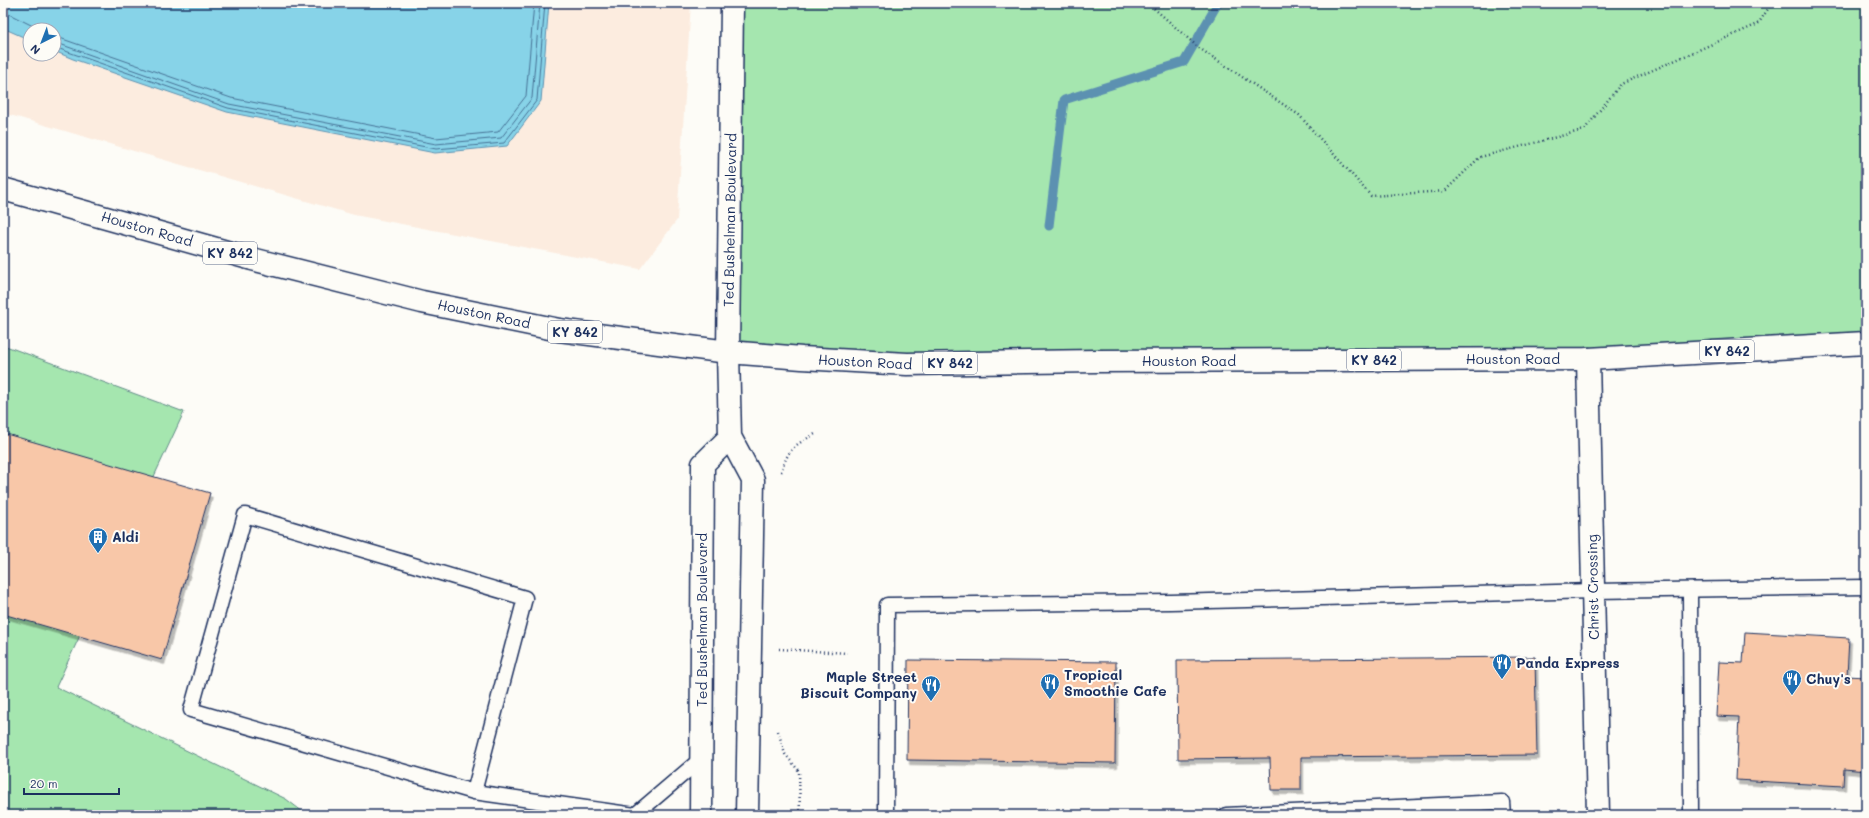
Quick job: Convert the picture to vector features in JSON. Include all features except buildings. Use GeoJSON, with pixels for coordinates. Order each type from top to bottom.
{"type":"FeatureCollection","features":[{"type":"Feature","properties":{"kind":"main road","name":"Ted Bushelman Boulevard"},"geometry":{"type":"LineString","coordinates":[[732,3],[728,352],[730,437],[753,480],[748,815]]}},
{"type":"Feature","properties":{"kind":"main road","name":"Houston Road"},"geometry":{"type":"LineString","coordinates":[[3,189],[252,259],[422,302],[559,330],[728,352],[907,364],[1097,361],[1588,359],[1866,343]]}},
{"type":"Feature","properties":{"kind":"main road","name":"Christ Crossing"},"geometry":{"type":"LineString","coordinates":[[1588,359],[1598,815]]}},
{"type":"Feature","properties":{"kind":"main road","name":"Ted Bushelman Boulevard"},"geometry":{"type":"LineString","coordinates":[[701,815],[703,464],[730,437]]}},
{"type":"Feature","properties":{"kind":"lane"},"geometry":{"type":"LineString","coordinates":[[474,792],[526,598],[245,515],[190,710],[474,792],[635,815],[701,759]]}},
{"type":"Feature","properties":{"kind":"lane"},"geometry":{"type":"LineString","coordinates":[[886,815],[887,605],[1171,602],[1866,587]]}},
{"type":"Feature","properties":{"kind":"lane"},"geometry":{"type":"LineString","coordinates":[[1690,591],[1691,815]]}},
{"type":"Feature","properties":{"kind":"lane"},"geometry":{"type":"LineString","coordinates":[[1226,815],[1502,802],[1503,815]]}},
{"type":"Feature","properties":{"kind":"path"},"geometry":{"type":"LineString","coordinates":[[1148,3],[1199,48],[1299,115],[1371,196],[1445,191],[1480,157],[1584,130],[1621,84],[1758,24],[1772,3]]}},
{"type":"Feature","properties":{"kind":"path"},"geometry":{"type":"LineString","coordinates":[[780,474],[786,456],[796,445],[817,433]]}},
{"type":"Feature","properties":{"kind":"path"},"geometry":{"type":"LineString","coordinates":[[779,641],[779,657]]}},
{"type":"Feature","properties":{"kind":"path"},"geometry":{"type":"LineString","coordinates":[[779,649],[847,653]]}},
{"type":"Feature","properties":{"kind":"path"},"geometry":{"type":"LineString","coordinates":[[778,726],[778,734],[785,754],[799,772],[800,815]]}},
{"type":"Feature","properties":{"kind":"shaded area"},"geometry":{"type":"Polygon","coordinates":[[[3,3],[691,3],[677,220],[640,269],[354,215],[3,113],[3,3]]]}},
{"type":"Feature","properties":{"kind":"green space"},"geometry":{"type":"Polygon","coordinates":[[[732,3],[1866,3],[1866,343],[1588,359],[728,352],[732,3]]]}},
{"type":"Feature","properties":{"kind":"green space"},"geometry":{"type":"Polygon","coordinates":[[[3,345],[184,412],[56,687],[286,799],[307,815],[3,815],[3,345]]]}},
{"type":"Feature","properties":{"kind":"water"},"geometry":{"type":"Polygon","coordinates":[[[3,3],[549,3],[541,101],[507,146],[435,153],[227,112],[73,59],[62,54],[62,22],[22,22],[22,36],[3,28],[3,3]]]}},
{"type":"Feature","properties":{"kind":"waterway"},"geometry":{"type":"LineString","coordinates":[[1049,226],[1064,100],[1184,62],[1218,3]]}},
{"type":"Feature","properties":{"kind":"place","name":"Aldi"},"geometry":{"type":"Point","coordinates":[98,554]}},
{"type":"Feature","properties":{"kind":"place","name":"Panda Express"},"geometry":{"type":"Point","coordinates":[1502,680]}},
{"type":"Feature","properties":{"kind":"place","name":"Chuy's"},"geometry":{"type":"Point","coordinates":[1792,696]}},
{"type":"Feature","properties":{"kind":"place","name":"Tropical Smoothie Cafe"},"geometry":{"type":"Point","coordinates":[1050,700]}},
{"type":"Feature","properties":{"kind":"place","name":"Maple Street Biscuit Company"},"geometry":{"type":"Point","coordinates":[931,702]}}]}
